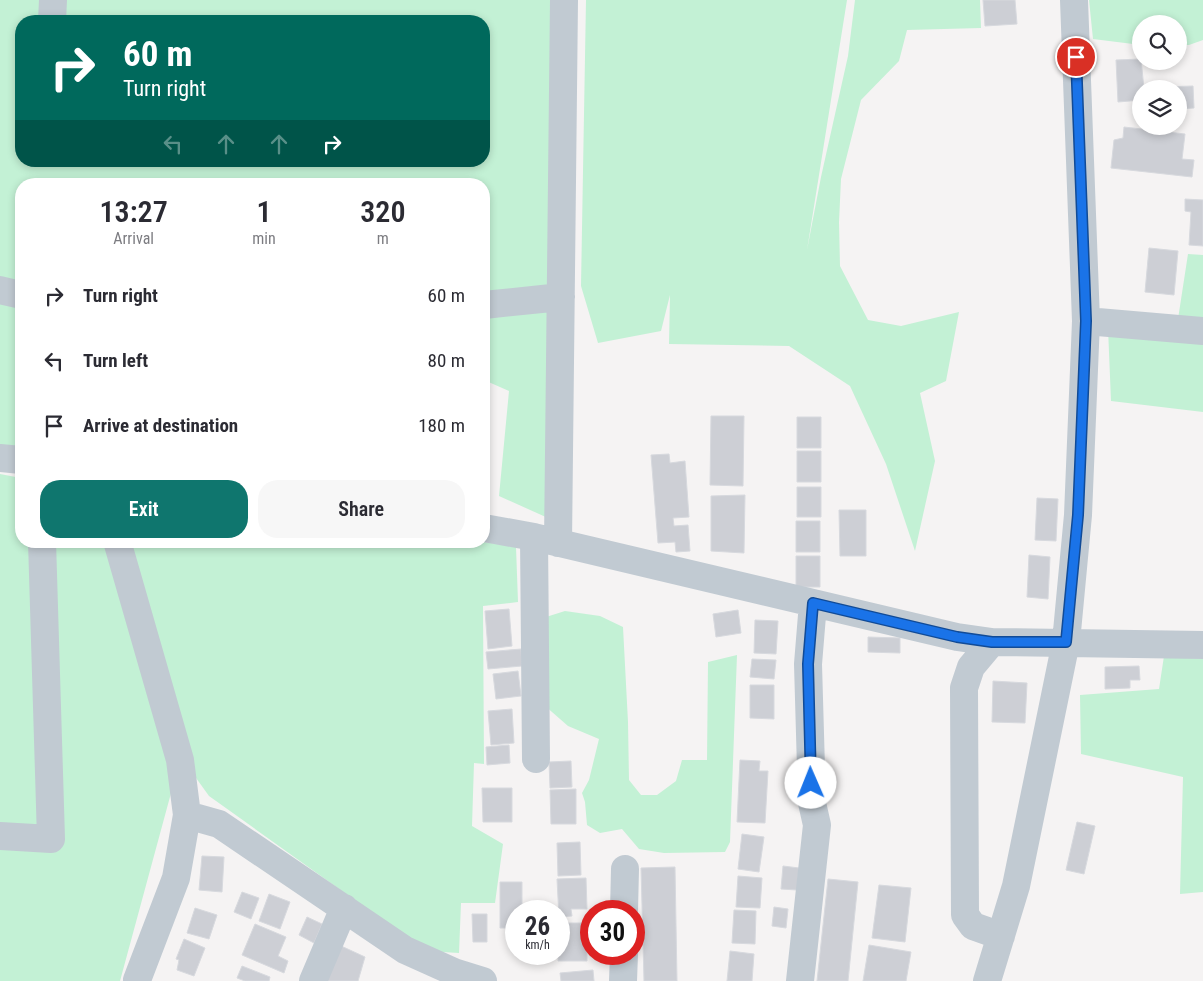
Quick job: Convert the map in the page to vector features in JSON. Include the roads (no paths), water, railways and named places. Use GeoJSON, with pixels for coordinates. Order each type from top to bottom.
{"type":"FeatureCollection","features":[{"type":"Feature","properties":{"kind":"street"},"geometry":{"type":"LineString","coordinates":[[52,15],[53,0]]}},
{"type":"Feature","properties":{"kind":"street"},"geometry":{"type":"LineString","coordinates":[[536,759],[546,540],[561,297],[564,0]]}},
{"type":"Feature","properties":{"kind":"street"},"geometry":{"type":"LineString","coordinates":[[987,981],[1016,886],[1066,642],[1078,515],[1086,321],[1074,0]]}},
{"type":"Feature","properties":{"kind":"street"},"geometry":{"type":"LineString","coordinates":[[0,290],[15,294]]}},
{"type":"Feature","properties":{"kind":"street"},"geometry":{"type":"LineString","coordinates":[[490,304],[561,297]]}},
{"type":"Feature","properties":{"kind":"street"},"geometry":{"type":"LineString","coordinates":[[1086,321],[1203,331]]}},
{"type":"Feature","properties":{"kind":"street"},"geometry":{"type":"LineString","coordinates":[[0,458],[15,459]]}},
{"type":"Feature","properties":{"kind":"street"},"geometry":{"type":"LineString","coordinates":[[490,529],[546,540],[957,637],[992,642],[1203,645]]}},
{"type":"Feature","properties":{"kind":"street"},"geometry":{"type":"LineString","coordinates":[[0,836],[51,838],[42,548]]}},
{"type":"Feature","properties":{"kind":"street"},"geometry":{"type":"LineString","coordinates":[[119,548],[180,760],[187,815],[176,878],[137,980]]}},
{"type":"Feature","properties":{"kind":"street"},"geometry":{"type":"LineString","coordinates":[[800,981],[817,824],[812,802],[808,664],[813,603]]}},
{"type":"Feature","properties":{"kind":"street"},"geometry":{"type":"LineString","coordinates":[[992,642],[971,667],[964,688],[965,914],[973,926],[1001,936]]}},
{"type":"Feature","properties":{"kind":"street"},"geometry":{"type":"LineString","coordinates":[[187,815],[219,824],[405,950],[454,972],[484,981]]}},
{"type":"Feature","properties":{"kind":"street"},"geometry":{"type":"LineString","coordinates":[[624,900],[625,869]]}},
{"type":"Feature","properties":{"kind":"street"},"geometry":{"type":"LineString","coordinates":[[313,981],[344,908]]}},
{"type":"Feature","properties":{"kind":"street"},"geometry":{"type":"LineString","coordinates":[[624,965],[624,981]]}}]}
